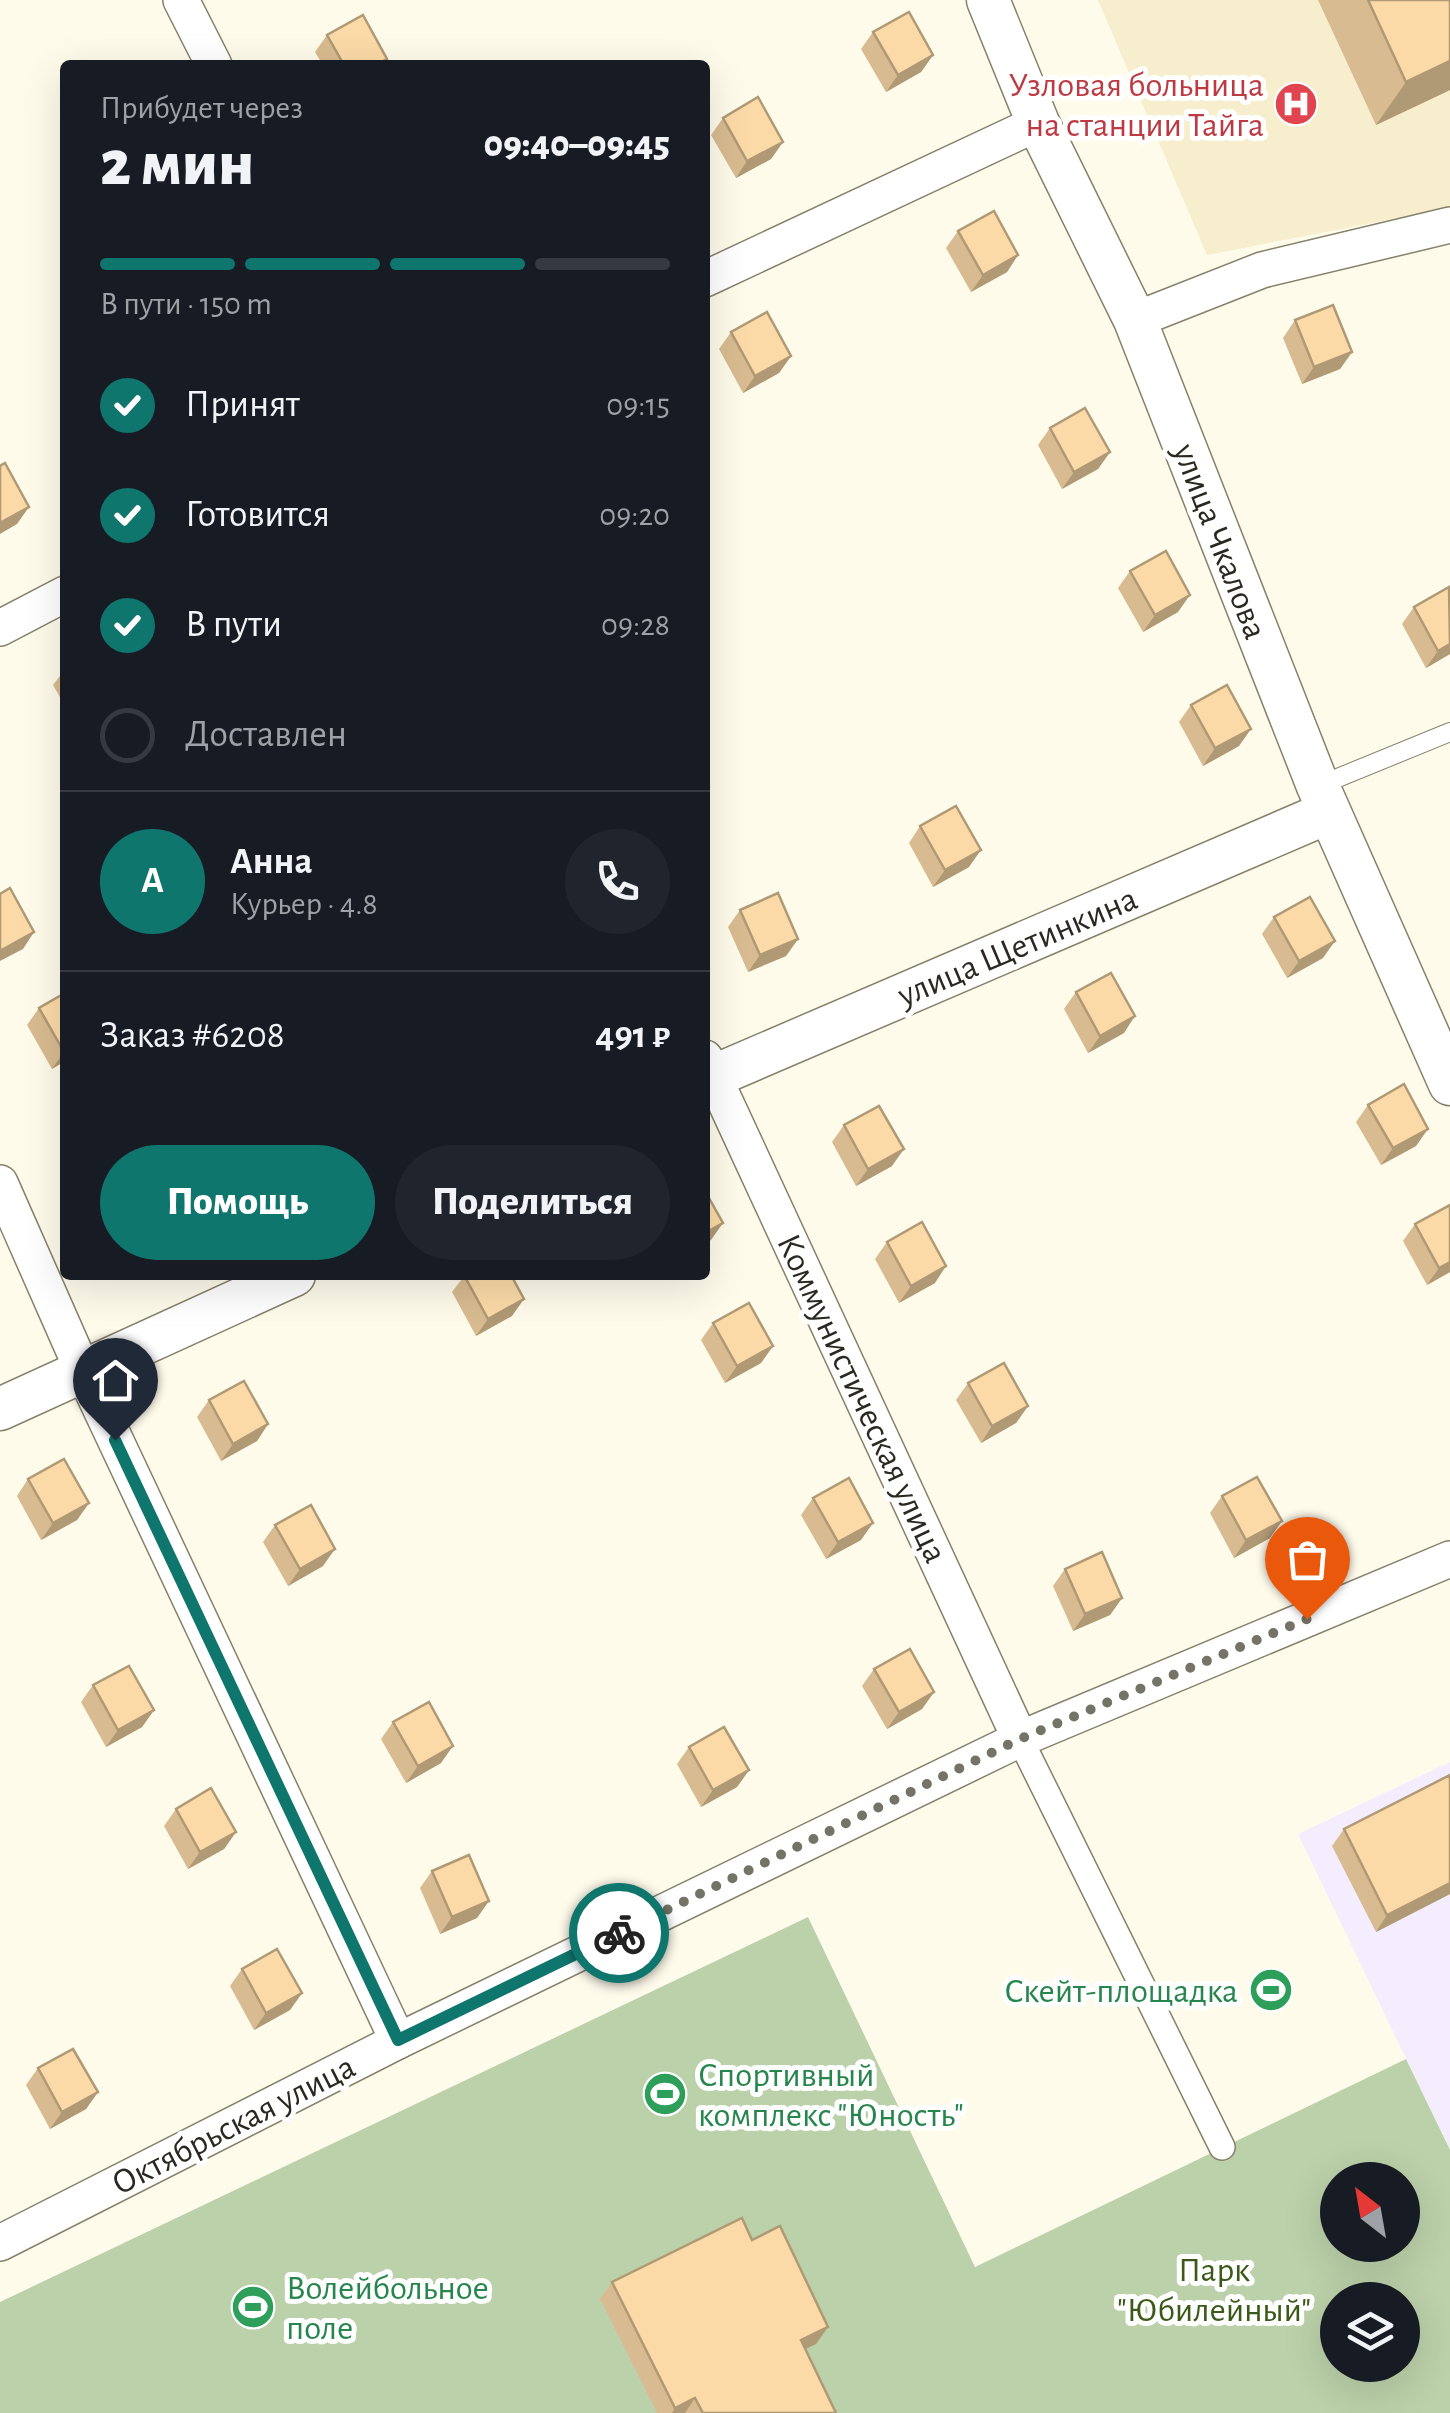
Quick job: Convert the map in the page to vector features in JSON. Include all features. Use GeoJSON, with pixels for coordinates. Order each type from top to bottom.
{"type":"FeatureCollection","features":[{"type":"Feature","properties":{"kind":"street"},"geometry":{"type":"LineString","coordinates":[[181,0],[211,60]]}},
{"type":"Feature","properties":{"kind":"street","name":"улица Чкалова"},"geometry":{"type":"LineString","coordinates":[[988,0],[1038,123],[1135,320],[1323,799],[1450,1084]]}},
{"type":"Feature","properties":{"kind":"street"},"geometry":{"type":"LineString","coordinates":[[710,277],[1038,123]]}},
{"type":"Feature","properties":{"kind":"street"},"geometry":{"type":"LineString","coordinates":[[1135,320],[1262,270],[1450,225]]}},
{"type":"Feature","properties":{"kind":"street"},"geometry":{"type":"LineString","coordinates":[[0,628],[60,597]]}},
{"type":"Feature","properties":{"kind":"street","name":"улица Щетинкина"},"geometry":{"type":"LineString","coordinates":[[710,1070],[1323,799]]}},
{"type":"Feature","properties":{"kind":"street","name":"Коммунистическая улица"},"geometry":{"type":"LineString","coordinates":[[710,1075],[1020,1739]]}},
{"type":"Feature","properties":{"kind":"street"},"geometry":{"type":"LineString","coordinates":[[0,1182],[82,1369],[398,2040]]}},
{"type":"Feature","properties":{"kind":"street"},"geometry":{"type":"LineString","coordinates":[[0,1408],[283,1280]]}},
{"type":"Feature","properties":{"kind":"street","name":"Октябрьская улица"},"geometry":{"type":"LineString","coordinates":[[0,2243],[398,2040],[1020,1739],[1450,1560]]}},
{"type":"Feature","properties":{"kind":"street"},"geometry":{"type":"LineString","coordinates":[[1020,1739],[1222,2147]]}},
{"type":"Feature","properties":{"kind":"lane"},"geometry":{"type":"LineString","coordinates":[[1323,799],[1450,732]]}},
{"type":"Feature","properties":{"kind":"shaded area","name":"Узловая больница на станции Тайга"},"geometry":{"type":"Polygon","coordinates":[[[1098,0],[1450,0],[1450,208],[1207,255],[1098,0]]]}},
{"type":"Feature","properties":{"kind":"shaded area"},"geometry":{"type":"Polygon","coordinates":[[[1450,1762],[1450,2150],[1298,1834],[1450,1762]]]}},
{"type":"Feature","properties":{"kind":"green space","name":"Спортивный комплекс \"Юность\""},"geometry":{"type":"Polygon","coordinates":[[[808,1917],[975,2267],[1406,2059],[1450,2150],[1450,2413],[0,2413],[0,2302],[808,1917]]]}},
{"type":"Feature","properties":{"kind":"building"},"geometry":{"type":"Polygon","coordinates":[[[1368,0],[1450,0],[1450,61],[1406,82],[1368,0]]]}},
{"type":"Feature","properties":{"kind":"building"},"geometry":{"type":"Polygon","coordinates":[[[909,12],[933,55],[898,75],[873,32],[909,12]]]}},
{"type":"Feature","properties":{"kind":"building"},"geometry":{"type":"Polygon","coordinates":[[[363,15],[387,59],[341,60],[327,35],[363,15]]]}},
{"type":"Feature","properties":{"kind":"building"},"geometry":{"type":"Polygon","coordinates":[[[758,97],[783,142],[747,161],[723,118],[758,97]]]}},
{"type":"Feature","properties":{"kind":"building"},"geometry":{"type":"Polygon","coordinates":[[[994,211],[1018,255],[983,275],[958,231],[994,211]]]}},
{"type":"Feature","properties":{"kind":"building"},"geometry":{"type":"Polygon","coordinates":[[[1333,305],[1352,352],[1314,367],[1295,320],[1333,305]]]}},
{"type":"Feature","properties":{"kind":"building"},"geometry":{"type":"Polygon","coordinates":[[[767,312],[791,356],[755,376],[731,332],[767,312]]]}},
{"type":"Feature","properties":{"kind":"building"},"geometry":{"type":"Polygon","coordinates":[[[1085,408],[1110,452],[1074,472],[1050,428],[1085,408]]]}},
{"type":"Feature","properties":{"kind":"building"},"geometry":{"type":"Polygon","coordinates":[[[5,463],[29,507],[0,523],[0,466],[5,463]]]}},
{"type":"Feature","properties":{"kind":"building"},"geometry":{"type":"Polygon","coordinates":[[[1166,551],[1190,595],[1155,615],[1130,571],[1166,551]]]}},
{"type":"Feature","properties":{"kind":"building"},"geometry":{"type":"Polygon","coordinates":[[[1449,587],[1450,644],[1438,651],[1414,607],[1449,587]]]}},
{"type":"Feature","properties":{"kind":"building"},"geometry":{"type":"Polygon","coordinates":[[[1227,685],[1251,729],[1215,748],[1191,705],[1227,685]]]}},
{"type":"Feature","properties":{"kind":"building"},"geometry":{"type":"Polygon","coordinates":[[[956,806],[981,850],[945,870],[920,826],[956,806]]]}},
{"type":"Feature","properties":{"kind":"building"},"geometry":{"type":"Polygon","coordinates":[[[10,888],[34,932],[0,951],[0,894],[10,888]]]}},
{"type":"Feature","properties":{"kind":"building"},"geometry":{"type":"Polygon","coordinates":[[[778,893],[798,939],[760,955],[740,910],[778,893]]]}},
{"type":"Feature","properties":{"kind":"building"},"geometry":{"type":"Polygon","coordinates":[[[1310,897],[1335,941],[1299,961],[1274,917],[1310,897]]]}},
{"type":"Feature","properties":{"kind":"building"},"geometry":{"type":"Polygon","coordinates":[[[1111,973],[1135,1016],[1100,1036],[1076,992],[1111,973]]]}},
{"type":"Feature","properties":{"kind":"building"},"geometry":{"type":"Polygon","coordinates":[[[60,996],[60,1045],[39,1008],[60,996]]]}},
{"type":"Feature","properties":{"kind":"building"},"geometry":{"type":"Polygon","coordinates":[[[1404,1084],[1428,1129],[1393,1148],[1368,1105],[1404,1084]]]}},
{"type":"Feature","properties":{"kind":"building"},"geometry":{"type":"Polygon","coordinates":[[[879,1106],[904,1149],[868,1169],[844,1125],[879,1106]]]}},
{"type":"Feature","properties":{"kind":"building"},"geometry":{"type":"Polygon","coordinates":[[[710,1200],[723,1223],[710,1230],[710,1200]]]}},
{"type":"Feature","properties":{"kind":"building"},"geometry":{"type":"Polygon","coordinates":[[[1450,1205],[1450,1262],[1439,1268],[1415,1224],[1450,1205]]]}},
{"type":"Feature","properties":{"kind":"building"},"geometry":{"type":"Polygon","coordinates":[[[922,1222],[946,1266],[911,1286],[887,1242],[922,1222]]]}},
{"type":"Feature","properties":{"kind":"building"},"geometry":{"type":"Polygon","coordinates":[[[467,1280],[514,1280],[524,1299],[488,1319],[467,1280]]]}},
{"type":"Feature","properties":{"kind":"building"},"geometry":{"type":"Polygon","coordinates":[[[749,1303],[773,1346],[737,1366],[713,1323],[749,1303]]]}},
{"type":"Feature","properties":{"kind":"building"},"geometry":{"type":"Polygon","coordinates":[[[1004,1363],[1028,1406],[992,1426],[968,1383],[1004,1363]]]}},
{"type":"Feature","properties":{"kind":"building"},"geometry":{"type":"Polygon","coordinates":[[[244,1381],[268,1424],[233,1444],[209,1400],[244,1381]]]}},
{"type":"Feature","properties":{"kind":"building"},"geometry":{"type":"Polygon","coordinates":[[[64,1459],[89,1503],[53,1523],[28,1479],[64,1459]]]}},
{"type":"Feature","properties":{"kind":"building"},"geometry":{"type":"Polygon","coordinates":[[[1257,1477],[1282,1521],[1246,1540],[1222,1496],[1257,1477]]]}},
{"type":"Feature","properties":{"kind":"building"},"geometry":{"type":"Polygon","coordinates":[[[849,1478],[873,1523],[838,1542],[813,1498],[849,1478]]]}},
{"type":"Feature","properties":{"kind":"building"},"geometry":{"type":"Polygon","coordinates":[[[311,1505],[335,1549],[300,1569],[275,1525],[311,1505]]]}},
{"type":"Feature","properties":{"kind":"building"},"geometry":{"type":"Polygon","coordinates":[[[1102,1552],[1122,1598],[1085,1614],[1065,1569],[1102,1552]]]}},
{"type":"Feature","properties":{"kind":"building"},"geometry":{"type":"Polygon","coordinates":[[[910,1649],[934,1692],[899,1712],[874,1669],[910,1649]]]}},
{"type":"Feature","properties":{"kind":"building"},"geometry":{"type":"Polygon","coordinates":[[[129,1666],[154,1710],[118,1730],[93,1685],[129,1666]]]}},
{"type":"Feature","properties":{"kind":"building"},"geometry":{"type":"Polygon","coordinates":[[[429,1702],[453,1746],[418,1766],[393,1722],[429,1702]]]}},
{"type":"Feature","properties":{"kind":"building"},"geometry":{"type":"Polygon","coordinates":[[[724,1727],[749,1770],[713,1790],[689,1747],[724,1727]]]}},
{"type":"Feature","properties":{"kind":"building"},"geometry":{"type":"Polygon","coordinates":[[[1450,1775],[1450,1883],[1387,1915],[1344,1829],[1450,1775]]]}},
{"type":"Feature","properties":{"kind":"building"},"geometry":{"type":"Polygon","coordinates":[[[211,1788],[236,1832],[200,1852],[176,1809],[211,1788]]]}},
{"type":"Feature","properties":{"kind":"building"},"geometry":{"type":"Polygon","coordinates":[[[469,1855],[489,1901],[452,1917],[432,1871],[469,1855]]]}},
{"type":"Feature","properties":{"kind":"building"},"geometry":{"type":"Polygon","coordinates":[[[277,1949],[302,1993],[266,2013],[242,1969],[277,1949]]]}},
{"type":"Feature","properties":{"kind":"building"},"geometry":{"type":"Polygon","coordinates":[[[73,2049],[98,2092],[62,2112],[38,2068],[73,2049]]]}},
{"type":"Feature","properties":{"kind":"building","name":"Спортивный комплекс \"Юность\""},"geometry":{"type":"Polygon","coordinates":[[[742,2218],[752,2240],[780,2226],[828,2327],[801,2340],[836,2413],[703,2413],[695,2398],[675,2408],[612,2282],[742,2218]]]}},
{"type":"Feature","properties":{"kind":"way so far"},"geometry":{"type":"LineString","coordinates":[[619,1933],[1020,1739],[1307,1619]]}},
{"type":"Feature","properties":{"kind":"place","name":"Узловая больница на станции Тайга"},"geometry":{"type":"Point","coordinates":[1296,104]}},
{"type":"Feature","properties":{"kind":"place","name":"Скейт-площадка"},"geometry":{"type":"Point","coordinates":[1271,1990]}},
{"type":"Feature","properties":{"kind":"place","name":"Спортивный комплекс \"Юность\""},"geometry":{"type":"Point","coordinates":[665,2094]}},
{"type":"Feature","properties":{"kind":"place","name":"Волейбольное поле"},"geometry":{"type":"Point","coordinates":[253,2307]}},
{"type":"Feature","properties":{"kind":"route"},"geometry":{"type":"LineString","coordinates":[[115,1440],[398,2040],[619,1933]]}},
{"type":"Feature","properties":{"kind":"park label","name":"Парк \"Юбилейный\""},"geometry":{"type":"Point","coordinates":[1214,2289]}}]}
